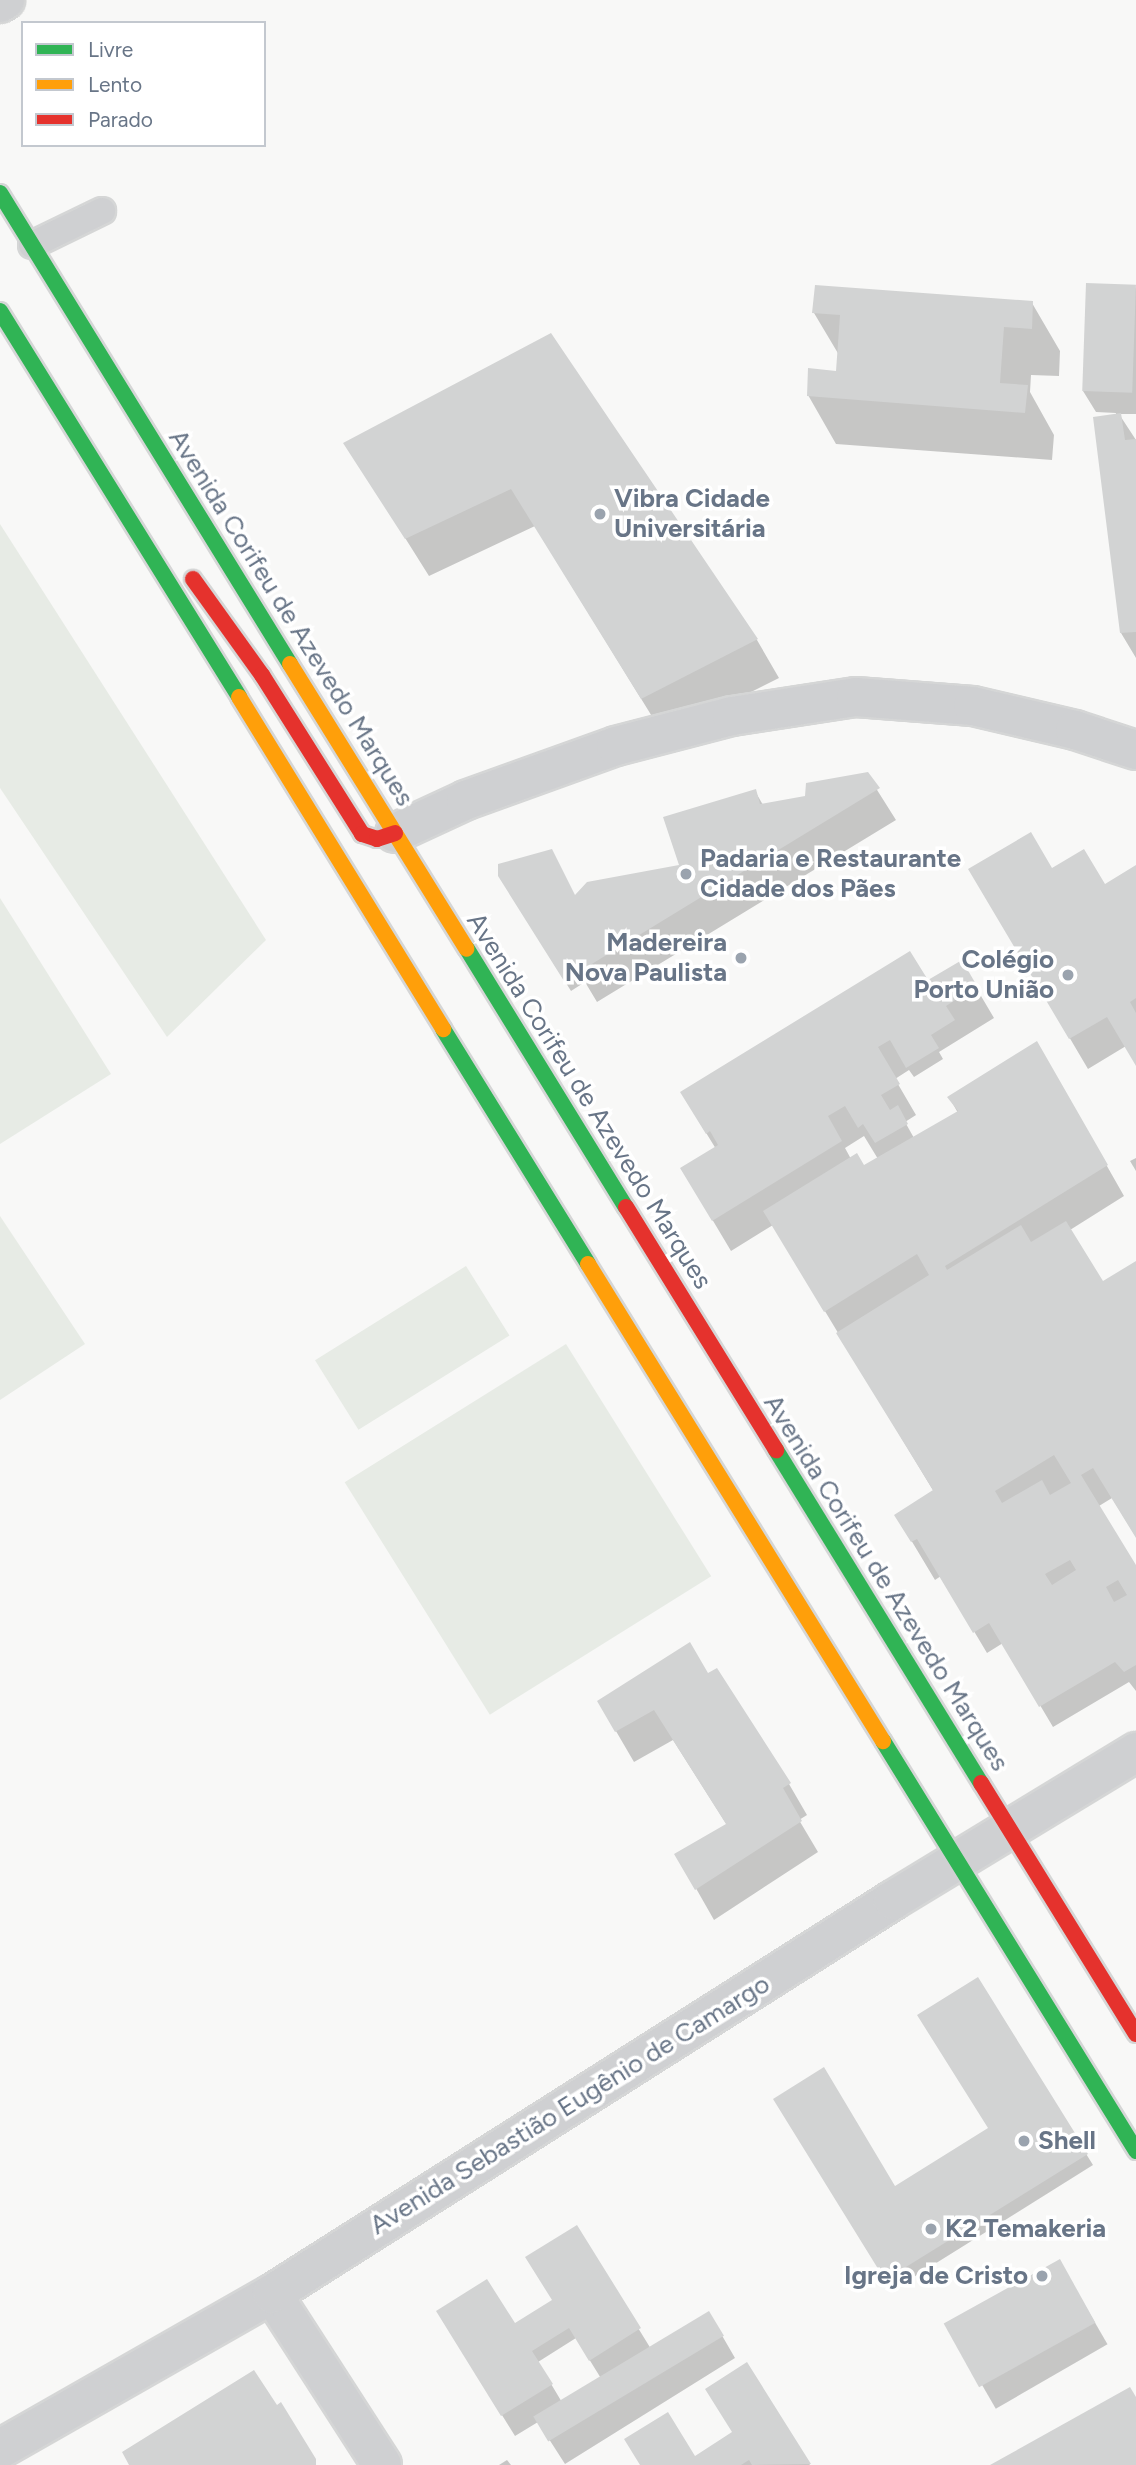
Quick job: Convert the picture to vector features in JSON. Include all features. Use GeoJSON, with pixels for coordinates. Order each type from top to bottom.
{"type":"FeatureCollection","features":[{"type":"Feature","properties":{"kind":"main road","name":"Avenida Corifeu de Azevedo Marques"},"geometry":{"type":"LineString","coordinates":[[0,193],[1136,2034]]}},
{"type":"Feature","properties":{"kind":"main road"},"geometry":{"type":"LineString","coordinates":[[0,311],[1136,2151]]}},
{"type":"Feature","properties":{"kind":"main road"},"geometry":{"type":"LineString","coordinates":[[156,564],[177,568],[195,580],[262,675],[362,834],[377,839],[395,833]]}},
{"type":"Feature","properties":{"kind":"street"},"geometry":{"type":"LineString","coordinates":[[0,3],[5,0]]}},
{"type":"Feature","properties":{"kind":"street"},"geometry":{"type":"LineString","coordinates":[[395,833],[466,800],[616,746],[732,716],[856,697],[973,706],[1075,730],[1136,750]]}},
{"type":"Feature","properties":{"kind":"street","name":"Avenida Sebastião Eugênio de Camargo"},"geometry":{"type":"LineString","coordinates":[[0,2449],[272,2294],[957,1861],[1136,1752]]}},
{"type":"Feature","properties":{"kind":"street"},"geometry":{"type":"LineString","coordinates":[[272,2294],[382,2465]]}},
{"type":"Feature","properties":{"kind":"lane"},"geometry":{"type":"LineString","coordinates":[[32,245],[102,211]]}},
{"type":"Feature","properties":{"kind":"shaded area"},"geometry":{"type":"Polygon","coordinates":[[[0,524],[266,940],[167,1037],[0,788],[0,524]]]}},
{"type":"Feature","properties":{"kind":"shaded area"},"geometry":{"type":"Polygon","coordinates":[[[0,898],[111,1074],[0,1144],[0,898]]]}},
{"type":"Feature","properties":{"kind":"shaded area"},"geometry":{"type":"Polygon","coordinates":[[[0,1216],[85,1344],[0,1400],[0,1216]]]}},
{"type":"Feature","properties":{"kind":"shaded area"},"geometry":{"type":"Polygon","coordinates":[[[466,1266],[509,1336],[359,1430],[315,1360],[466,1266]]]}},
{"type":"Feature","properties":{"kind":"shaded area"},"geometry":{"type":"Polygon","coordinates":[[[566,1344],[711,1576],[490,1715],[345,1482],[566,1344]]]}},
{"type":"Feature","properties":{"kind":"building"},"geometry":{"type":"Polygon","coordinates":[[[1086,283],[1136,285],[1132,393],[1082,391],[1086,283]]]}},
{"type":"Feature","properties":{"kind":"building"},"geometry":{"type":"Polygon","coordinates":[[[815,285],[1033,301],[1032,329],[1004,327],[1000,383],[1028,385],[1025,413],[807,396],[808,368],[836,371],[840,315],[812,313],[815,285]]]}},
{"type":"Feature","properties":{"kind":"building","name":"Vibra Cidade Universitária"},"geometry":{"type":"Polygon","coordinates":[[[551,333],[758,639],[641,699],[511,489],[405,539],[343,443],[551,333]]]}},
{"type":"Feature","properties":{"kind":"building"},"geometry":{"type":"Polygon","coordinates":[[[1121,413],[1125,440],[1136,439],[1136,632],[1120,633],[1093,417],[1121,413]]]}},
{"type":"Feature","properties":{"kind":"building","name":"Padaria e Restaurante Cidade dos Pães"},"geometry":{"type":"Polygon","coordinates":[[[868,772],[880,788],[564,981],[498,876],[498,864],[552,849],[575,895],[587,882],[679,865],[663,817],[756,789],[760,804],[805,796],[806,783],[868,772]]]}},
{"type":"Feature","properties":{"kind":"building"},"geometry":{"type":"Polygon","coordinates":[[[1031,832],[1052,868],[1084,849],[1105,884],[1136,865],[1136,998],[1130,1002],[1136,1013],[1136,1066],[1107,1017],[1069,1039],[968,869],[1031,832]]]}},
{"type":"Feature","properties":{"kind":"building"},"geometry":{"type":"Polygon","coordinates":[[[910,951],[928,980],[962,960],[977,986],[946,1006],[955,1020],[931,1035],[939,1048],[906,1068],[890,1040],[878,1047],[900,1084],[881,1095],[890,1110],[898,1105],[908,1124],[875,1143],[863,1124],[858,1128],[845,1106],[828,1116],[842,1141],[712,1221],[680,1168],[718,1145],[710,1131],[706,1134],[680,1092],[910,951]]]}},
{"type":"Feature","properties":{"kind":"building"},"geometry":{"type":"Polygon","coordinates":[[[1037,1041],[1108,1165],[945,1266],[947,1270],[1021,1225],[1031,1242],[1066,1221],[1103,1281],[1136,1261],[1136,1538],[1093,1468],[1081,1475],[1136,1565],[1136,1665],[1124,1672],[1115,1662],[1039,1707],[989,1623],[973,1633],[917,1539],[911,1542],[894,1515],[933,1490],[836,1333],[929,1275],[917,1254],[824,1312],[763,1211],[857,1153],[864,1165],[958,1111],[947,1097],[1037,1041]],[[1054,1455],[995,1491],[1002,1503],[1042,1480],[1050,1495],[1071,1483],[1054,1455]],[[1070,1560],[1045,1574],[1052,1585],[1076,1570],[1070,1560]],[[1118,1580],[1106,1587],[1114,1602],[1127,1595],[1118,1580]]]}},
{"type":"Feature","properties":{"kind":"building"},"geometry":{"type":"Polygon","coordinates":[[[690,1642],[708,1673],[717,1668],[791,1783],[783,1788],[802,1821],[695,1890],[674,1854],[726,1824],[654,1710],[615,1732],[597,1701],[690,1642]]]}},
{"type":"Feature","properties":{"kind":"building","name":"Shell"},"geometry":{"type":"Polygon","coordinates":[[[978,1977],[1088,2154],[885,2280],[773,2099],[824,2067],[895,2186],[988,2128],[917,2015],[978,1977]]]}},
{"type":"Feature","properties":{"kind":"building"},"geometry":{"type":"Polygon","coordinates":[[[577,2225],[641,2328],[589,2361],[569,2328],[532,2351],[553,2384],[501,2416],[436,2311],[487,2279],[515,2323],[552,2300],[525,2257],[577,2225]]]}},
{"type":"Feature","properties":{"kind":"building"},"geometry":{"type":"Polygon","coordinates":[[[1060,2259],[1095,2323],[979,2387],[944,2323],[1060,2259]]]}},
{"type":"Feature","properties":{"kind":"building"},"geometry":{"type":"Polygon","coordinates":[[[709,2311],[724,2336],[548,2441],[533,2417],[709,2311]]]}},
{"type":"Feature","properties":{"kind":"building"},"geometry":{"type":"Polygon","coordinates":[[[747,2362],[811,2464],[752,2465],[749,2460],[741,2465],[640,2465],[624,2439],[668,2412],[695,2456],[732,2432],[705,2389],[747,2362]]]}},
{"type":"Feature","properties":{"kind":"building"},"geometry":{"type":"Polygon","coordinates":[[[254,2370],[277,2405],[281,2402],[316,2459],[316,2465],[129,2465],[122,2452],[254,2370]]]}},
{"type":"Feature","properties":{"kind":"building"},"geometry":{"type":"Polygon","coordinates":[[[1130,2387],[1136,2397],[1136,2465],[990,2465],[1130,2387]]]}},
{"type":"Feature","properties":{"kind":"traffic: fast"},"geometry":{"type":"LineString","coordinates":[[0,193],[290,664]]}},
{"type":"Feature","properties":{"kind":"traffic: fast"},"geometry":{"type":"LineString","coordinates":[[0,311],[239,697]]}},
{"type":"Feature","properties":{"kind":"traffic: fast"},"geometry":{"type":"LineString","coordinates":[[467,949],[626,1207]]}},
{"type":"Feature","properties":{"kind":"traffic: fast"},"geometry":{"type":"LineString","coordinates":[[443,1029],[588,1264]]}},
{"type":"Feature","properties":{"kind":"traffic: fast"},"geometry":{"type":"LineString","coordinates":[[776,1450],[981,1783]]}},
{"type":"Feature","properties":{"kind":"traffic: fast"},"geometry":{"type":"LineString","coordinates":[[883,1741],[1136,2151]]}},
{"type":"Feature","properties":{"kind":"traffic: slow"},"geometry":{"type":"LineString","coordinates":[[290,664],[467,949]]}},
{"type":"Feature","properties":{"kind":"traffic: slow"},"geometry":{"type":"LineString","coordinates":[[239,697],[443,1029]]}},
{"type":"Feature","properties":{"kind":"traffic: slow"},"geometry":{"type":"LineString","coordinates":[[588,1264],[883,1741]]}},
{"type":"Feature","properties":{"kind":"traffic: jam"},"geometry":{"type":"LineString","coordinates":[[193,579],[262,675],[362,834],[377,839],[395,833]]}},
{"type":"Feature","properties":{"kind":"traffic: jam"},"geometry":{"type":"LineString","coordinates":[[626,1207],[776,1450]]}},
{"type":"Feature","properties":{"kind":"traffic: jam"},"geometry":{"type":"LineString","coordinates":[[981,1783],[1136,2034]]}},
{"type":"Feature","properties":{"kind":"place","name":"Vibra Cidade Universitária"},"geometry":{"type":"Point","coordinates":[600,514]}},
{"type":"Feature","properties":{"kind":"place","name":"Padaria e Restaurante Cidade dos Pães"},"geometry":{"type":"Point","coordinates":[686,874]}},
{"type":"Feature","properties":{"kind":"place","name":"Madereira Nova Paulista"},"geometry":{"type":"Point","coordinates":[741,958]}},
{"type":"Feature","properties":{"kind":"place","name":"Colégio Porto União"},"geometry":{"type":"Point","coordinates":[1068,975]}},
{"type":"Feature","properties":{"kind":"place","name":"Shell"},"geometry":{"type":"Point","coordinates":[1024,2141]}},
{"type":"Feature","properties":{"kind":"place","name":"K2 Temakeria"},"geometry":{"type":"Point","coordinates":[931,2229]}},
{"type":"Feature","properties":{"kind":"place","name":"Igreja de Cristo"},"geometry":{"type":"Point","coordinates":[1042,2276]}}]}
